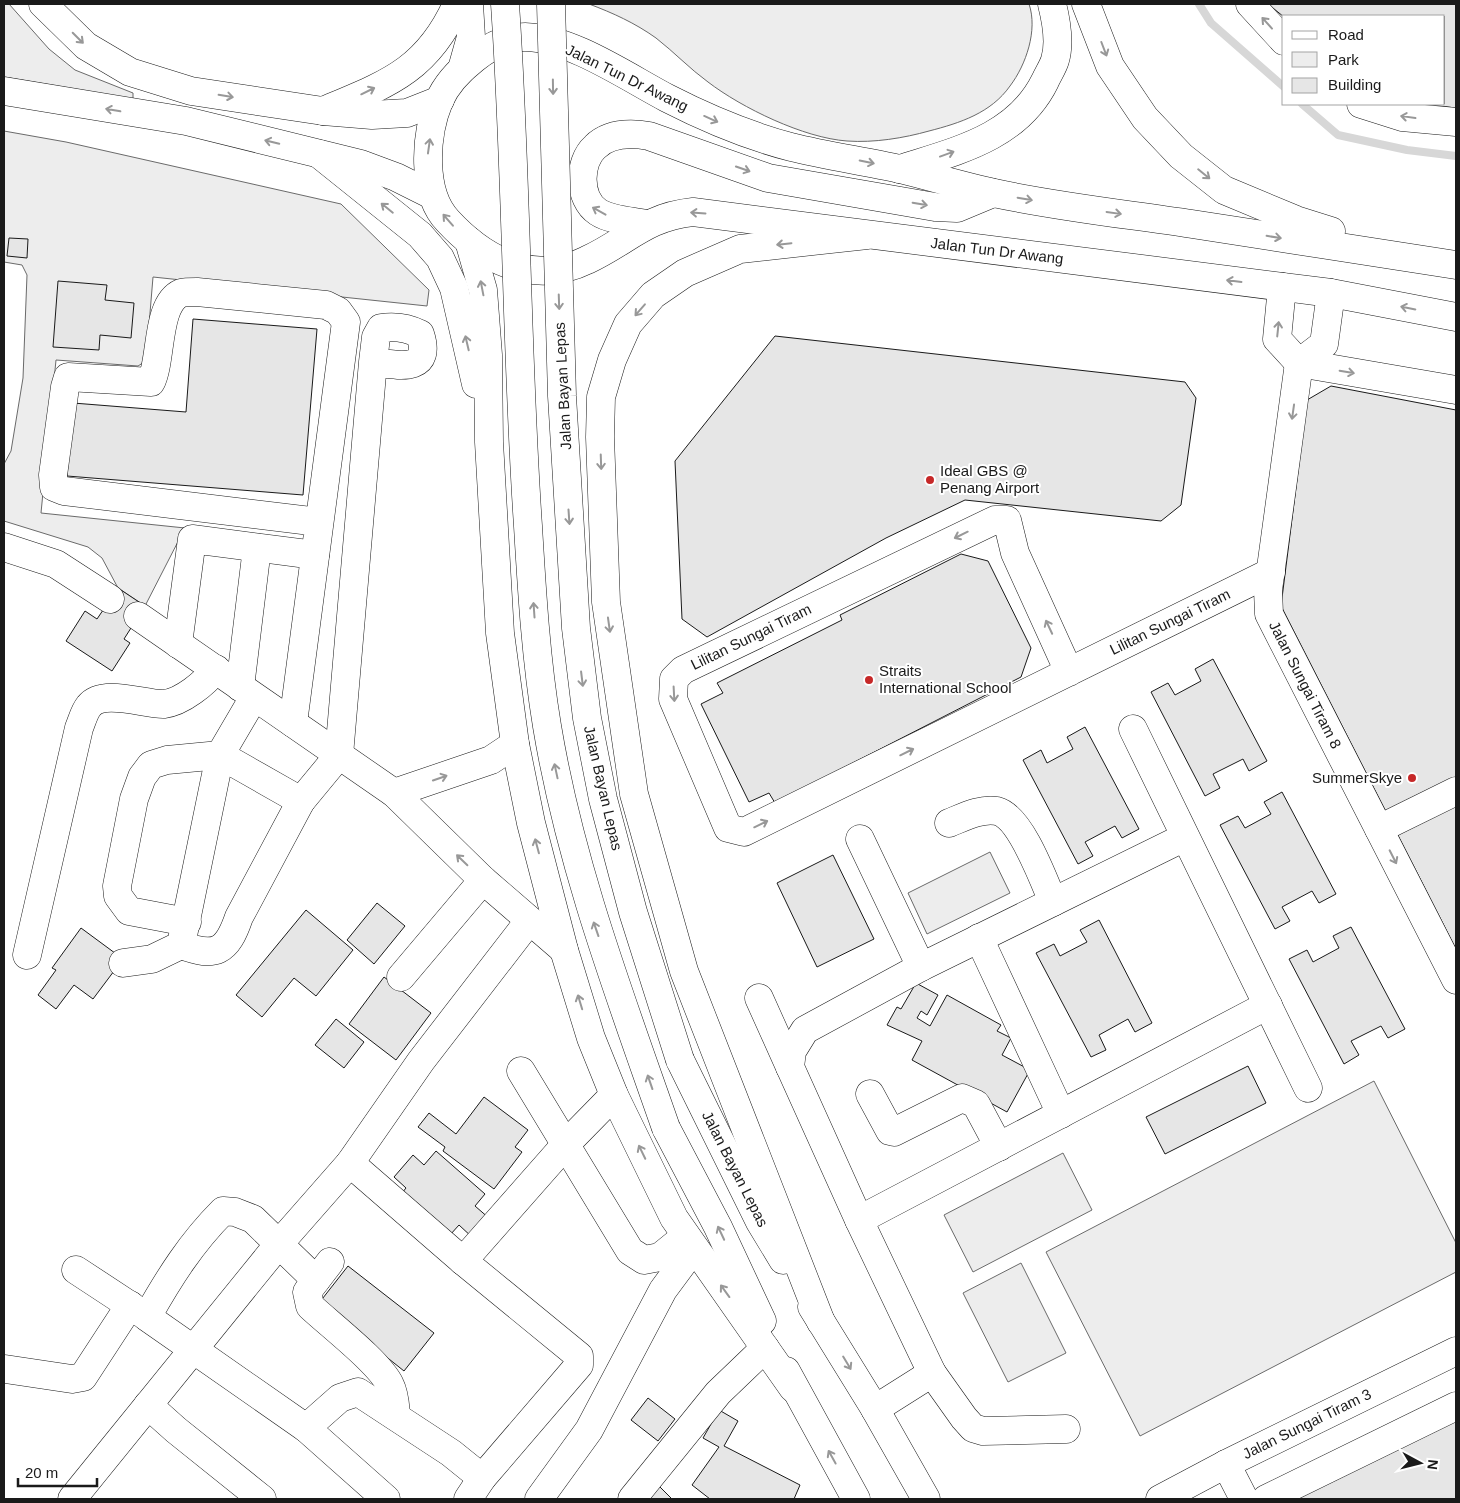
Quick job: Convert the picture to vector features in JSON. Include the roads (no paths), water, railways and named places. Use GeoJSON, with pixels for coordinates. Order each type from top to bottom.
{"type":"FeatureCollection","features":[{"type":"Feature","properties":{"kind":"main road"},"geometry":{"type":"LineString","coordinates":[[43,4],[86,46],[130,72],[191,91],[324,111],[372,116],[407,113],[440,100]]}},
{"type":"Feature","properties":{"kind":"main road"},"geometry":{"type":"LineString","coordinates":[[324,111],[399,76],[425,56],[448,24],[456,4]]}},
{"type":"Feature","properties":{"kind":"main road"},"geometry":{"type":"LineString","coordinates":[[462,69],[471,37],[469,4]]}},
{"type":"Feature","properties":{"kind":"main road"},"geometry":{"type":"LineString","coordinates":[[505,4],[514,175],[521,424],[535,633],[547,726],[564,811],[594,923],[666,1128],[718,1227],[794,1388],[856,1499]]}},
{"type":"Feature","properties":{"kind":"main road"},"geometry":{"type":"LineString","coordinates":[[900,169],[985,139],[1016,121],[1037,97],[1056,60],[1056,22],[1052,4]]}},
{"type":"Feature","properties":{"kind":"main road"},"geometry":{"type":"LineString","coordinates":[[1086,4],[1110,66],[1145,118],[1181,156],[1224,190],[1296,220],[1426,260]]}},
{"type":"Feature","properties":{"kind":"main road"},"geometry":{"type":"LineString","coordinates":[[1250,4],[1282,39]]}},
{"type":"Feature","properties":{"kind":"main road","name":"Jalan Bayan Lepas"},"geometry":{"type":"LineString","coordinates":[[551,6],[562,396],[576,628],[587,718],[603,800],[633,912],[680,1060],[760,1222],[874,1409],[926,1499]]}},
{"type":"Feature","properties":{"kind":"main road","name":"Jalan Tun Dr Awang"},"geometry":{"type":"LineString","coordinates":[[1456,265],[1065,206],[993,193],[900,169],[790,146],[716,121],[571,49],[528,37],[511,38],[494,44],[462,69],[440,100],[430,142],[428,162],[432,195],[443,215],[469,241],[494,258],[512,267],[540,271],[566,268],[585,261],[646,224],[673,214],[693,212],[1331,293],[1456,317]]}},
{"type":"Feature","properties":{"kind":"main road"},"geometry":{"type":"LineString","coordinates":[[4,92],[186,121],[361,164],[396,177],[432,195]]}},
{"type":"Feature","properties":{"kind":"main road"},"geometry":{"type":"LineString","coordinates":[[1364,105],[1402,117],[1456,122]]}},
{"type":"Feature","properties":{"kind":"main road"},"geometry":{"type":"LineString","coordinates":[[646,224],[600,213],[590,206],[584,196],[582,182],[587,160],[594,147],[615,136],[634,134],[649,136],[768,178],[934,207],[957,208],[993,193]]}},
{"type":"Feature","properties":{"kind":"main road"},"geometry":{"type":"LineString","coordinates":[[319,154],[420,235],[440,258],[454,288],[489,442]]}},
{"type":"Feature","properties":{"kind":"main road"},"geometry":{"type":"LineString","coordinates":[[821,1322],[684,971],[634,794],[606,602],[600,437],[601,397],[612,360],[628,324],[653,295],[684,273],[740,249],[867,235]]}},
{"type":"Feature","properties":{"kind":"main road"},"geometry":{"type":"LineString","coordinates":[[469,241],[483,290],[488,354],[489,442],[500,633],[515,744],[531,823],[564,950],[591,1038],[614,1095],[674,1218],[794,1388]]}},
{"type":"Feature","properties":{"kind":"main road"},"geometry":{"type":"LineString","coordinates":[[1282,287],[1277,338],[1299,363],[1456,390]]}},
{"type":"Feature","properties":{"kind":"main road"},"geometry":{"type":"LineString","coordinates":[[293,723],[346,322],[338,311],[326,305],[196,292],[180,294],[170,302],[162,322],[156,372],[151,382],[68,377],[53,475],[54,487],[64,491],[319,522]]}},
{"type":"Feature","properties":{"kind":"main road"},"geometry":{"type":"LineString","coordinates":[[1299,363],[1324,344],[1331,293]]}},
{"type":"Feature","properties":{"kind":"main road"},"geometry":{"type":"LineString","coordinates":[[301,801],[220,755],[167,760],[151,765],[142,777],[134,799],[118,886],[118,896],[129,911],[184,934],[199,952],[214,952],[224,946],[232,937],[260,876],[301,801],[338,755],[373,362]]}},
{"type":"Feature","properties":{"kind":"main road","name":"Jalan Sungai Tiram 8"},"geometry":{"type":"LineString","coordinates":[[1299,363],[1267,602],[1269,614],[1456,980]]}},
{"type":"Feature","properties":{"kind":"main road"},"geometry":{"type":"LineString","coordinates":[[178,644],[195,507]]}},
{"type":"Feature","properties":{"kind":"main road","name":"Lilitan Sungai Tiram"},"geometry":{"type":"LineString","coordinates":[[1069,672],[1015,553],[1007,520],[995,520],[683,670],[674,680],[673,699],[728,828],[744,832],[1069,672],[1271,572]]}},
{"type":"Feature","properties":{"kind":"main road"},"geometry":{"type":"LineString","coordinates":[[192,539],[315,555]]}},
{"type":"Feature","properties":{"kind":"main road"},"geometry":{"type":"LineString","coordinates":[[4,547],[56,564],[110,599]]}},
{"type":"Feature","properties":{"kind":"main road"},"geometry":{"type":"LineString","coordinates":[[123,963],[152,959],[184,934],[220,755],[247,692],[257,548]]}},
{"type":"Feature","properties":{"kind":"main road"},"geometry":{"type":"LineString","coordinates":[[138,616],[394,793],[483,880],[564,950]]}},
{"type":"Feature","properties":{"kind":"main road"},"geometry":{"type":"LineString","coordinates":[[27,955],[79,728],[89,705],[98,700],[112,698],[164,704],[179,699],[216,670]]}},
{"type":"Feature","properties":{"kind":"main road"},"geometry":{"type":"LineString","coordinates":[[1133,729],[1308,1088]]}},
{"type":"Feature","properties":{"kind":"main road"},"geometry":{"type":"LineString","coordinates":[[394,793],[491,760],[515,744]]}},
{"type":"Feature","properties":{"kind":"main road"},"geometry":{"type":"LineString","coordinates":[[1379,829],[1456,791]]}},
{"type":"Feature","properties":{"kind":"main road"},"geometry":{"type":"LineString","coordinates":[[949,823],[983,810],[999,812],[1016,827],[1026,841],[1053,902]]}},
{"type":"Feature","properties":{"kind":"main road"},"geometry":{"type":"LineString","coordinates":[[790,1067],[792,1051],[805,1030],[921,967],[1185,837]]}},
{"type":"Feature","properties":{"kind":"main road"},"geometry":{"type":"LineString","coordinates":[[860,839],[921,967]]}},
{"type":"Feature","properties":{"kind":"main road"},"geometry":{"type":"LineString","coordinates":[[401,977],[483,880]]}},
{"type":"Feature","properties":{"kind":"main road"},"geometry":{"type":"LineString","coordinates":[[72,1499],[278,1245],[350,1163],[421,1061],[529,920]]}},
{"type":"Feature","properties":{"kind":"main road"},"geometry":{"type":"LineString","coordinates":[[979,938],[1061,1114]]}},
{"type":"Feature","properties":{"kind":"main road"},"geometry":{"type":"LineString","coordinates":[[759,998],[859,1220],[932,1373],[964,1418],[973,1428],[983,1431],[1066,1429]]}},
{"type":"Feature","properties":{"kind":"main road"},"geometry":{"type":"LineString","coordinates":[[859,1220],[1268,1005]]}},
{"type":"Feature","properties":{"kind":"main road"},"geometry":{"type":"LineString","coordinates":[[521,1071],[630,1251],[644,1260],[660,1257],[690,1242]]}},
{"type":"Feature","properties":{"kind":"main road"},"geometry":{"type":"LineString","coordinates":[[870,1094],[884,1124],[890,1132],[894,1132],[962,1098],[970,1100],[976,1104],[999,1146]]}},
{"type":"Feature","properties":{"kind":"main road"},"geometry":{"type":"LineString","coordinates":[[463,1261],[566,1144],[614,1095]]}},
{"type":"Feature","properties":{"kind":"main road"},"geometry":{"type":"LineString","coordinates":[[306,1428],[340,1398],[358,1392],[396,1415],[451,1453],[475,1489],[579,1365],[579,1356],[463,1261],[350,1163]]}},
{"type":"Feature","properties":{"kind":"main road"},"geometry":{"type":"LineString","coordinates":[[5,1368],[72,1379],[83,1377],[203,1231],[223,1211],[235,1212],[253,1219],[278,1245],[323,1271],[307,1292],[310,1306],[378,1368],[390,1384],[395,1399],[396,1415]]}},
{"type":"Feature","properties":{"kind":"main road"},"geometry":{"type":"LineString","coordinates":[[539,1499],[589,1430],[690,1242]]}},
{"type":"Feature","properties":{"kind":"main road"},"geometry":{"type":"LineString","coordinates":[[76,1270],[306,1428],[386,1499]]}},
{"type":"Feature","properties":{"kind":"main road"},"geometry":{"type":"LineString","coordinates":[[632,1499],[718,1394],[766,1348]]}},
{"type":"Feature","properties":{"kind":"main road","name":"Jalan Sungai Tiram 3"},"geometry":{"type":"LineString","coordinates":[[1160,1499],[1226,1464],[1456,1351]]}},
{"type":"Feature","properties":{"kind":"main road"},"geometry":{"type":"LineString","coordinates":[[874,1409],[932,1373]]}},
{"type":"Feature","properties":{"kind":"main road"},"geometry":{"type":"LineString","coordinates":[[148,1404],[176,1430],[262,1499]]}},
{"type":"Feature","properties":{"kind":"main road"},"geometry":{"type":"LineString","coordinates":[[1266,1499],[1456,1406]]}},
{"type":"Feature","properties":{"kind":"main road"},"geometry":{"type":"LineString","coordinates":[[1226,1464],[1244,1499]]}},
{"type":"Feature","properties":{"kind":"waterway"},"geometry":{"type":"LineString","coordinates":[[1199,4],[1211,23],[1282,85]]}},
{"type":"Feature","properties":{"kind":"waterway"},"geometry":{"type":"LineString","coordinates":[[1303,105],[1338,135],[1407,150],[1456,156]]}},
{"type":"Feature","properties":{"kind":"place","name":"Ideal GBS @ Penang Airport"},"geometry":{"type":"Point","coordinates":[930,480]}},
{"type":"Feature","properties":{"kind":"place","name":"Straits International School"},"geometry":{"type":"Point","coordinates":[869,680]}},
{"type":"Feature","properties":{"kind":"place","name":"SummerSkye"},"geometry":{"type":"Point","coordinates":[1412,778]}}]}
